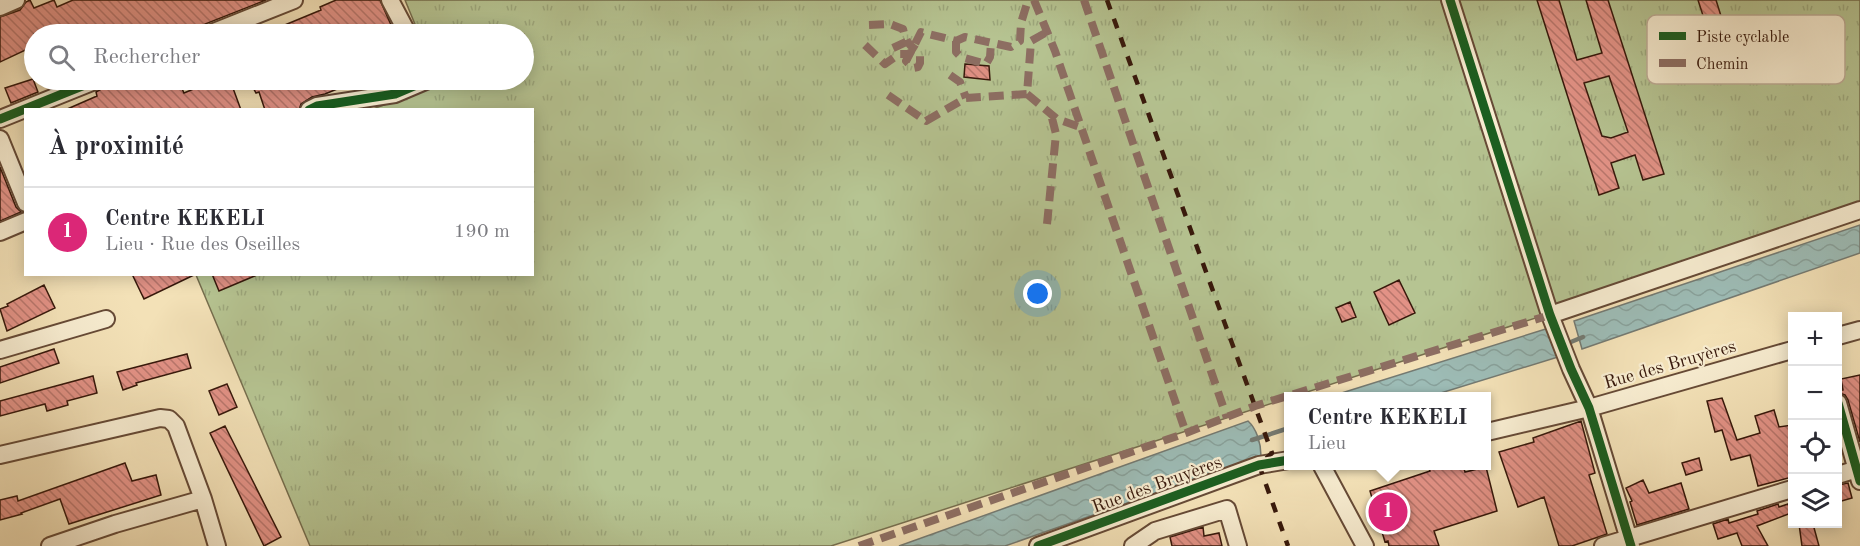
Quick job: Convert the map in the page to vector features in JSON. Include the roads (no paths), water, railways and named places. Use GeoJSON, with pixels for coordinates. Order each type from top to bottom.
{"type":"FeatureCollection","features":[{"type":"Feature","properties":{"kind":"street"},"geometry":{"type":"LineString","coordinates":[[0,7],[16,0]]}},
{"type":"Feature","properties":{"kind":"street"},"geometry":{"type":"LineString","coordinates":[[233,24],[294,0]]}},
{"type":"Feature","properties":{"kind":"street"},"geometry":{"type":"LineString","coordinates":[[390,0],[403,24]]}},
{"type":"Feature","properties":{"kind":"street"},"geometry":{"type":"LineString","coordinates":[[1450,0],[1552,319],[1589,408],[1630,543]]}},
{"type":"Feature","properties":{"kind":"street"},"geometry":{"type":"LineString","coordinates":[[26,108],[71,90]]}},
{"type":"Feature","properties":{"kind":"street"},"geometry":{"type":"LineString","coordinates":[[313,108],[395,94],[404,90]]}},
{"type":"Feature","properties":{"kind":"street"},"geometry":{"type":"LineString","coordinates":[[0,118],[24,109]]}},
{"type":"Feature","properties":{"kind":"street"},"geometry":{"type":"LineString","coordinates":[[0,139],[24,198]]}},
{"type":"Feature","properties":{"kind":"street"},"geometry":{"type":"LineString","coordinates":[[1552,319],[1860,210]]}},
{"type":"Feature","properties":{"kind":"street"},"geometry":{"type":"LineString","coordinates":[[0,232],[24,221]]}},
{"type":"Feature","properties":{"kind":"street"},"geometry":{"type":"LineString","coordinates":[[0,350],[105,319]]}},
{"type":"Feature","properties":{"kind":"street"},"geometry":{"type":"LineString","coordinates":[[1842,335],[1860,330]]}},
{"type":"Feature","properties":{"kind":"street","name":"Rue des Bruyères"},"geometry":{"type":"LineString","coordinates":[[1491,431],[1589,408],[1788,351]]}},
{"type":"Feature","properties":{"kind":"street"},"geometry":{"type":"LineString","coordinates":[[1842,416],[1859,473],[1842,475]]}},
{"type":"Feature","properties":{"kind":"street"},"geometry":{"type":"LineString","coordinates":[[0,455],[160,418],[169,419],[176,426],[204,500],[217,546]]}},
{"type":"Feature","properties":{"kind":"street","name":"Rue des Bruyères"},"geometry":{"type":"LineString","coordinates":[[1038,546],[1258,465],[1284,461]]}},
{"type":"Feature","properties":{"kind":"street"},"geometry":{"type":"LineString","coordinates":[[1325,470],[1365,546]]}},
{"type":"Feature","properties":{"kind":"street"},"geometry":{"type":"LineString","coordinates":[[1604,546],[1630,543],[1788,490]]}},
{"type":"Feature","properties":{"kind":"street"},"geometry":{"type":"LineString","coordinates":[[50,546],[115,524],[204,500]]}},
{"type":"Feature","properties":{"kind":"street"},"geometry":{"type":"LineString","coordinates":[[1133,546],[1155,531],[1227,509],[1238,546]]}},
{"type":"Feature","properties":{"kind":"water"},"geometry":{"type":"Polygon","coordinates":[[[1860,225],[1860,253],[1582,349],[1574,321],[1860,225]]]}},
{"type":"Feature","properties":{"kind":"water"},"geometry":{"type":"Polygon","coordinates":[[[1549,328],[1558,357],[1444,392],[1345,392],[1549,328]]]}},
{"type":"Feature","properties":{"kind":"water"},"geometry":{"type":"Polygon","coordinates":[[[1248,421],[1258,437],[1261,456],[1005,546],[899,546],[1248,421]]]}},
{"type":"Feature","properties":{"kind":"waterway"},"geometry":{"type":"LineString","coordinates":[[1566,344],[1583,337]]}},
{"type":"Feature","properties":{"kind":"waterway"},"geometry":{"type":"LineString","coordinates":[[1252,440],[1284,430]]}},
{"type":"Feature","properties":{"kind":"railway"},"geometry":{"type":"LineString","coordinates":[[1107,0],[1272,453],[1259,465],[1288,546]]}},
{"type":"Feature","properties":{"kind":"place","name":"Centre KEKELI"},"geometry":{"type":"Point","coordinates":[1388,512]}}]}
